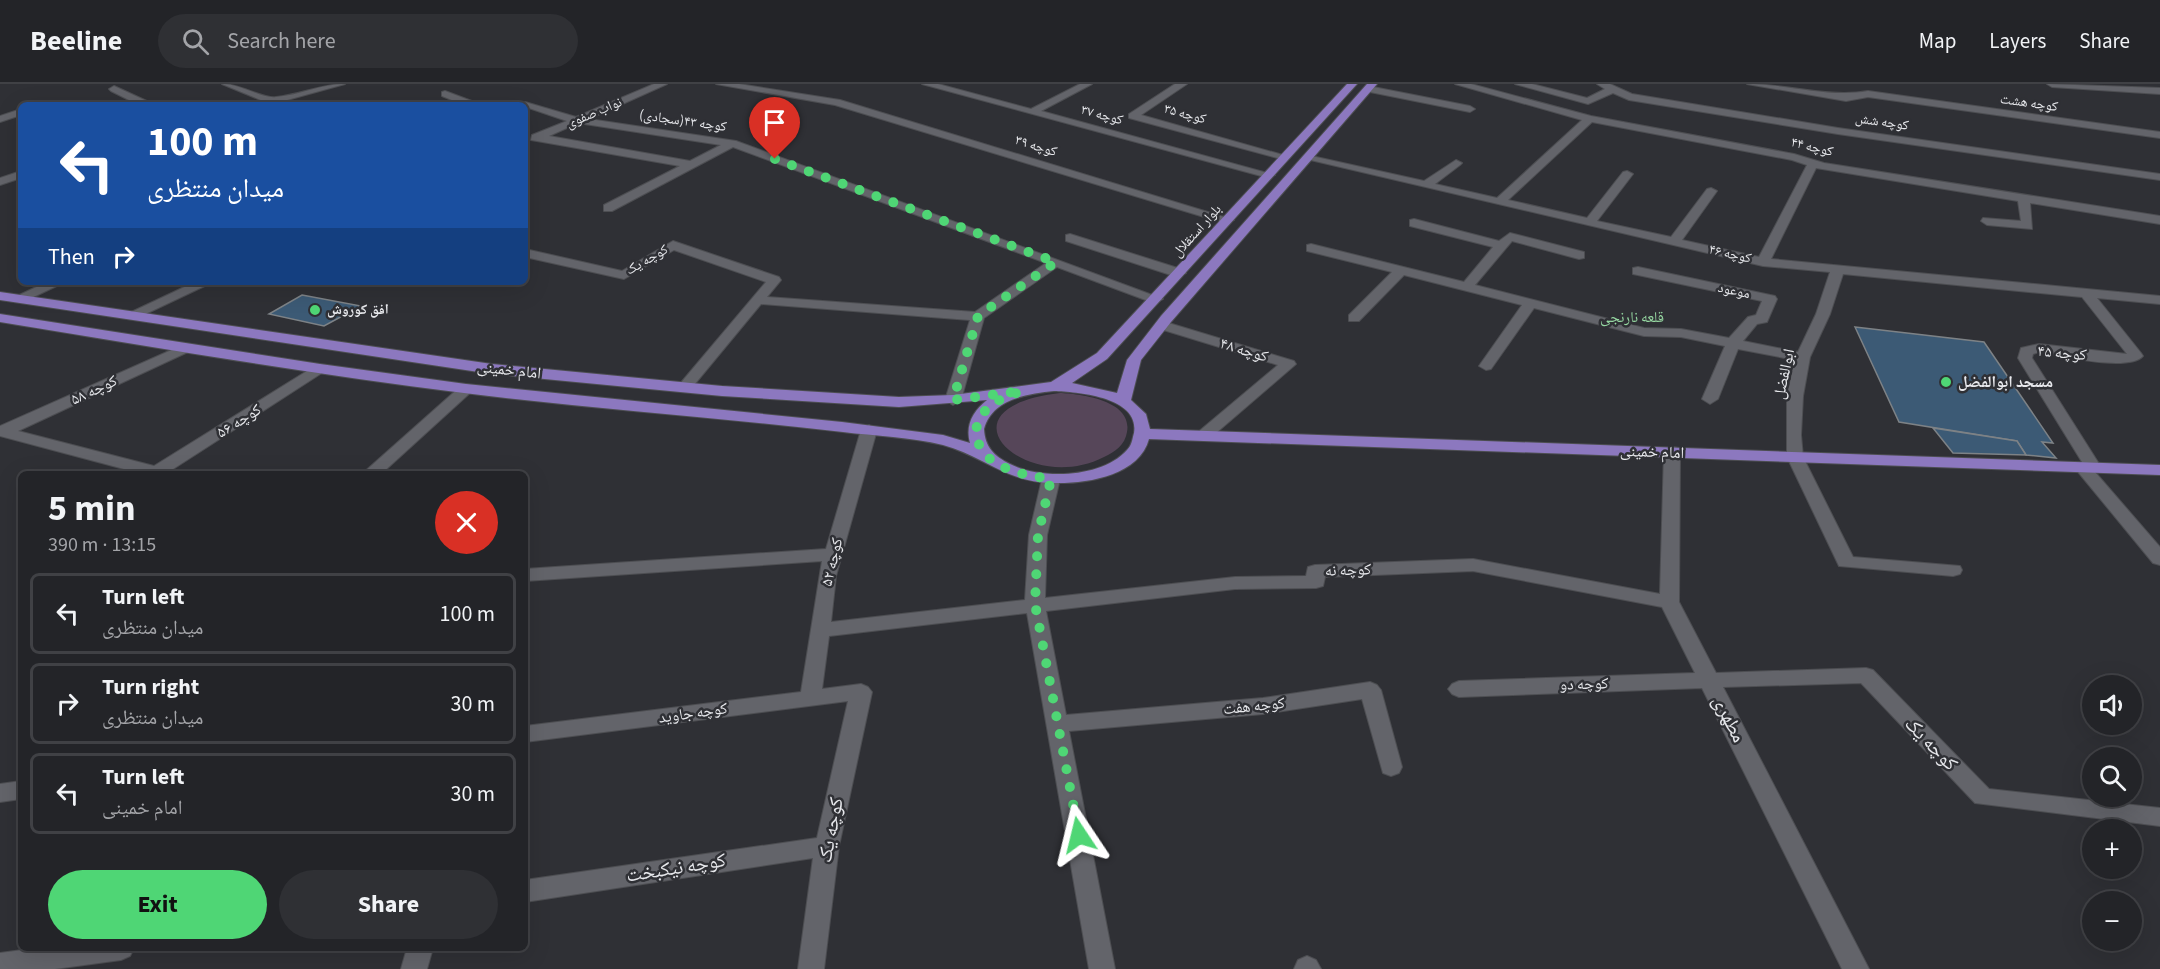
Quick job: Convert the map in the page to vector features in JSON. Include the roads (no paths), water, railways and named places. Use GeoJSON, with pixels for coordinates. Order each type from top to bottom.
{"type":"FeatureCollection","features":[{"type":"Feature","properties":{"kind":"main road","name":"بلوار استقلال"},"geometry":{"type":"LineString","coordinates":[[1054,386],[1072,378],[1102,356],[1352,84]]}},
{"type":"Feature","properties":{"kind":"main road"},"geometry":{"type":"LineString","coordinates":[[1123,401],[1134,360],[1370,86]]}},
{"type":"Feature","properties":{"kind":"main road","name":"امام خمینی"},"geometry":{"type":"LineString","coordinates":[[0,296],[492,369],[684,388],[899,402],[953,400],[1022,391]]}},
{"type":"Feature","properties":{"kind":"main road","name":"امام خمینی"},"geometry":{"type":"LineString","coordinates":[[0,318],[320,369],[466,389],[869,430],[943,440],[983,453]]}},
{"type":"Feature","properties":{"kind":"main road"},"geometry":{"type":"LineString","coordinates":[[1054,386],[1095,390],[1123,401],[1139,416],[1144,434],[1138,448],[1125,461],[1104,471],[1078,478],[1051,479],[1022,475],[999,465],[983,453],[976,438],[977,424],[986,410],[1022,391],[1054,386]]}},
{"type":"Feature","properties":{"kind":"main road","name":"امام خمینی"},"geometry":{"type":"LineString","coordinates":[[1144,434],[2160,470]]}},
{"type":"Feature","properties":{"kind":"street"},"geometry":{"type":"LineString","coordinates":[[227,84],[273,101]]}},
{"type":"Feature","properties":{"kind":"street"},"geometry":{"type":"LineString","coordinates":[[269,102],[340,84]]}},
{"type":"Feature","properties":{"kind":"street","name":"نواب صفوی"},"geometry":{"type":"LineString","coordinates":[[528,141],[662,84]]}},
{"type":"Feature","properties":{"kind":"street"},"geometry":{"type":"LineString","coordinates":[[722,84],[781,92],[798,84]]}},
{"type":"Feature","properties":{"kind":"street","name":"کوچه ۳۷"},"geometry":{"type":"LineString","coordinates":[[927,84],[1269,175]]}},
{"type":"Feature","properties":{"kind":"street"},"geometry":{"type":"LineString","coordinates":[[1032,112],[1087,84]]}},
{"type":"Feature","properties":{"kind":"street","name":"کوچه ۳۵"},"geometry":{"type":"LineString","coordinates":[[1182,84],[1133,116],[1286,157]]}},
{"type":"Feature","properties":{"kind":"street","name":"کوچه ۴۴"},"geometry":{"type":"LineString","coordinates":[[1460,84],[1590,119],[1794,157],[1813,163],[2160,220]]}},
{"type":"Feature","properties":{"kind":"street"},"geometry":{"type":"LineString","coordinates":[[1520,84],[1588,101],[1607,87]]}},
{"type":"Feature","properties":{"kind":"street","name":"کوچه هشت"},"geometry":{"type":"LineString","coordinates":[[1752,84],[1846,98],[1862,95],[2160,135]]}},
{"type":"Feature","properties":{"kind":"street"},"geometry":{"type":"LineString","coordinates":[[1858,84],[1862,95]]}},
{"type":"Feature","properties":{"kind":"street"},"geometry":{"type":"LineString","coordinates":[[2052,84],[2160,91]]}},
{"type":"Feature","properties":{"kind":"street"},"geometry":{"type":"LineString","coordinates":[[1370,86],[1470,109]]}},
{"type":"Feature","properties":{"kind":"street","name":"کوچه شش"},"geometry":{"type":"LineString","coordinates":[[1607,87],[1629,96],[1838,131],[2160,177]]}},
{"type":"Feature","properties":{"kind":"street"},"geometry":{"type":"LineString","coordinates":[[114,89],[141,102]]}},
{"type":"Feature","properties":{"kind":"street","name":"کوچه ۳۹"},"geometry":{"type":"LineString","coordinates":[[781,92],[836,102],[1228,220]]}},
{"type":"Feature","properties":{"kind":"street"},"geometry":{"type":"LineString","coordinates":[[445,94],[465,102]]}},
{"type":"Feature","properties":{"kind":"street"},"geometry":{"type":"LineString","coordinates":[[0,105],[18,109]]}},
{"type":"Feature","properties":{"kind":"street","name":"کوچه ۴۳(سجادی)"},"geometry":{"type":"LineString","coordinates":[[528,106],[576,120],[732,143],[1155,298]]}},
{"type":"Feature","properties":{"kind":"street"},"geometry":{"type":"LineString","coordinates":[[0,119],[18,111]]}},
{"type":"Feature","properties":{"kind":"street"},"geometry":{"type":"LineString","coordinates":[[1498,202],[1567,137],[1590,119]]}},
{"type":"Feature","properties":{"kind":"street"},"geometry":{"type":"LineString","coordinates":[[536,137],[689,164]]}},
{"type":"Feature","properties":{"kind":"street"},"geometry":{"type":"LineString","coordinates":[[608,208],[732,143]]}},
{"type":"Feature","properties":{"kind":"street","name":"کوچه ۴۶"},"geometry":{"type":"LineString","coordinates":[[1307,158],[1762,261],[2160,300]]}},
{"type":"Feature","properties":{"kind":"street"},"geometry":{"type":"LineString","coordinates":[[1426,185],[1456,163]]}},
{"type":"Feature","properties":{"kind":"street"},"geometry":{"type":"LineString","coordinates":[[1762,261],[1813,163]]}},
{"type":"Feature","properties":{"kind":"street"},"geometry":{"type":"LineString","coordinates":[[0,172],[18,176]]}},
{"type":"Feature","properties":{"kind":"street"},"geometry":{"type":"LineString","coordinates":[[1590,222],[1627,174]]}},
{"type":"Feature","properties":{"kind":"street"},"geometry":{"type":"LineString","coordinates":[[0,182],[18,176]]}},
{"type":"Feature","properties":{"kind":"street"},"geometry":{"type":"LineString","coordinates":[[1674,242],[1711,191]]}},
{"type":"Feature","properties":{"kind":"street"},"geometry":{"type":"LineString","coordinates":[[1987,221],[2028,226],[2024,199]]}},
{"type":"Feature","properties":{"kind":"street"},"geometry":{"type":"LineString","coordinates":[[1414,223],[1501,245]]}},
{"type":"Feature","properties":{"kind":"street"},"geometry":{"type":"LineString","coordinates":[[1467,287],[1510,237],[1579,255]]}},
{"type":"Feature","properties":{"kind":"street"},"geometry":{"type":"LineString","coordinates":[[1070,238],[1179,273]]}},
{"type":"Feature","properties":{"kind":"street","name":"کوچه یک"},"geometry":{"type":"LineString","coordinates":[[528,254],[624,275],[673,245],[774,279],[756,300]]}},
{"type":"Feature","properties":{"kind":"street"},"geometry":{"type":"LineString","coordinates":[[1311,248],[1644,332],[1681,333],[1803,357]]}},
{"type":"Feature","properties":{"kind":"street"},"geometry":{"type":"LineString","coordinates":[[953,400],[978,316],[1056,262]]}},
{"type":"Feature","properties":{"kind":"street","name":"ابوالفضل"},"geometry":{"type":"LineString","coordinates":[[1795,457],[1795,396],[1803,357],[1823,314],[1838,269]]}},
{"type":"Feature","properties":{"kind":"street"},"geometry":{"type":"LineString","coordinates":[[1354,318],[1401,271]]}},
{"type":"Feature","properties":{"kind":"street","name":"موعود"},"geometry":{"type":"LineString","coordinates":[[1638,271],[1770,299],[1762,320],[1753,320],[1733,343]]}},
{"type":"Feature","properties":{"kind":"street"},"geometry":{"type":"LineString","coordinates":[[20,298],[51,285]]}},
{"type":"Feature","properties":{"kind":"street"},"geometry":{"type":"LineString","coordinates":[[132,315],[199,285]]}},
{"type":"Feature","properties":{"kind":"street","name":"کوچه ۴۵"},"geometry":{"type":"LineString","coordinates":[[2085,292],[2136,357],[2125,360],[2039,348],[2026,351],[2025,358],[2088,467]]}},
{"type":"Feature","properties":{"kind":"street"},"geometry":{"type":"LineString","coordinates":[[684,388],[756,300],[978,316]]}},
{"type":"Feature","properties":{"kind":"street"},"geometry":{"type":"LineString","coordinates":[[1486,366],[1531,303]]}},
{"type":"Feature","properties":{"kind":"street","name":"کوچه ۴۸"},"geometry":{"type":"LineString","coordinates":[[1162,325],[1288,364],[1203,436]]}},
{"type":"Feature","properties":{"kind":"street"},"geometry":{"type":"LineString","coordinates":[[1710,399],[1733,343]]}},
{"type":"Feature","properties":{"kind":"street","name":"کوچه ۵۸"},"geometry":{"type":"LineString","coordinates":[[1,431],[185,348]]}},
{"type":"Feature","properties":{"kind":"street","name":"کوچه ۵۶"},"geometry":{"type":"LineString","coordinates":[[163,471],[320,369]]}},
{"type":"Feature","properties":{"kind":"street"},"geometry":{"type":"LineString","coordinates":[[374,471],[466,389]]}},
{"type":"Feature","properties":{"kind":"street","name":"کوچه ۵۲"},"geometry":{"type":"LineString","coordinates":[[812,696],[833,554],[869,430]]}},
{"type":"Feature","properties":{"kind":"street"},"geometry":{"type":"LineString","coordinates":[[1,431],[152,471]]}},
{"type":"Feature","properties":{"kind":"street","name":"مطهری"},"geometry":{"type":"LineString","coordinates":[[1672,452],[1669,602],[1856,969]]}},
{"type":"Feature","properties":{"kind":"street"},"geometry":{"type":"LineString","coordinates":[[1795,457],[1846,562],[1953,570]]}},
{"type":"Feature","properties":{"kind":"street"},"geometry":{"type":"LineString","coordinates":[[2088,467],[2160,559]]}},
{"type":"Feature","properties":{"kind":"street"},"geometry":{"type":"LineString","coordinates":[[1051,479],[1038,535],[1035,604],[1059,724],[1102,969]]}},
{"type":"Feature","properties":{"kind":"street"},"geometry":{"type":"LineString","coordinates":[[528,575],[833,554]]}},
{"type":"Feature","properties":{"kind":"street","name":"کوچه نه"},"geometry":{"type":"LineString","coordinates":[[1035,604],[1235,583],[1316,582],[1315,571],[1473,565],[1669,602]]}},
{"type":"Feature","properties":{"kind":"street"},"geometry":{"type":"LineString","coordinates":[[820,630],[1035,604]]}},
{"type":"Feature","properties":{"kind":"street","name":"کوچه یک"},"geometry":{"type":"LineString","coordinates":[[1708,679],[1866,675],[1983,797],[2160,817]]}},
{"type":"Feature","properties":{"kind":"street","name":"کوچه دو"},"geometry":{"type":"LineString","coordinates":[[1459,689],[1708,679]]}},
{"type":"Feature","properties":{"kind":"street","name":"کوچه هفت"},"geometry":{"type":"LineString","coordinates":[[1059,724],[1263,706],[1370,690],[1391,767]]}},
{"type":"Feature","properties":{"kind":"street","name":"کوچه یک"},"geometry":{"type":"LineString","coordinates":[[811,969],[826,846],[861,692]]}},
{"type":"Feature","properties":{"kind":"street","name":"کوچه جاوید"},"geometry":{"type":"LineString","coordinates":[[528,734],[812,696],[861,692]]}},
{"type":"Feature","properties":{"kind":"street"},"geometry":{"type":"LineString","coordinates":[[0,792],[18,790]]}},
{"type":"Feature","properties":{"kind":"street","name":"کوچه نیکبخت"},"geometry":{"type":"LineString","coordinates":[[528,891],[826,846]]}},
{"type":"Feature","properties":{"kind":"street"},"geometry":{"type":"LineString","coordinates":[[0,965],[100,951]]}},
{"type":"Feature","properties":{"kind":"street"},"geometry":{"type":"LineString","coordinates":[[414,969],[419,951]]}},
{"type":"Feature","properties":{"kind":"place","name":"افق کوروش"},"geometry":{"type":"Point","coordinates":[315,310]}},
{"type":"Feature","properties":{"kind":"place","name":"مسجد ابوالفضل"},"geometry":{"type":"Point","coordinates":[1946,382]}},
{"type":"Feature","properties":{"kind":"district","name":"قلعه نارنجی"},"geometry":{"type":"Point","coordinates":[1632,317]}}]}
